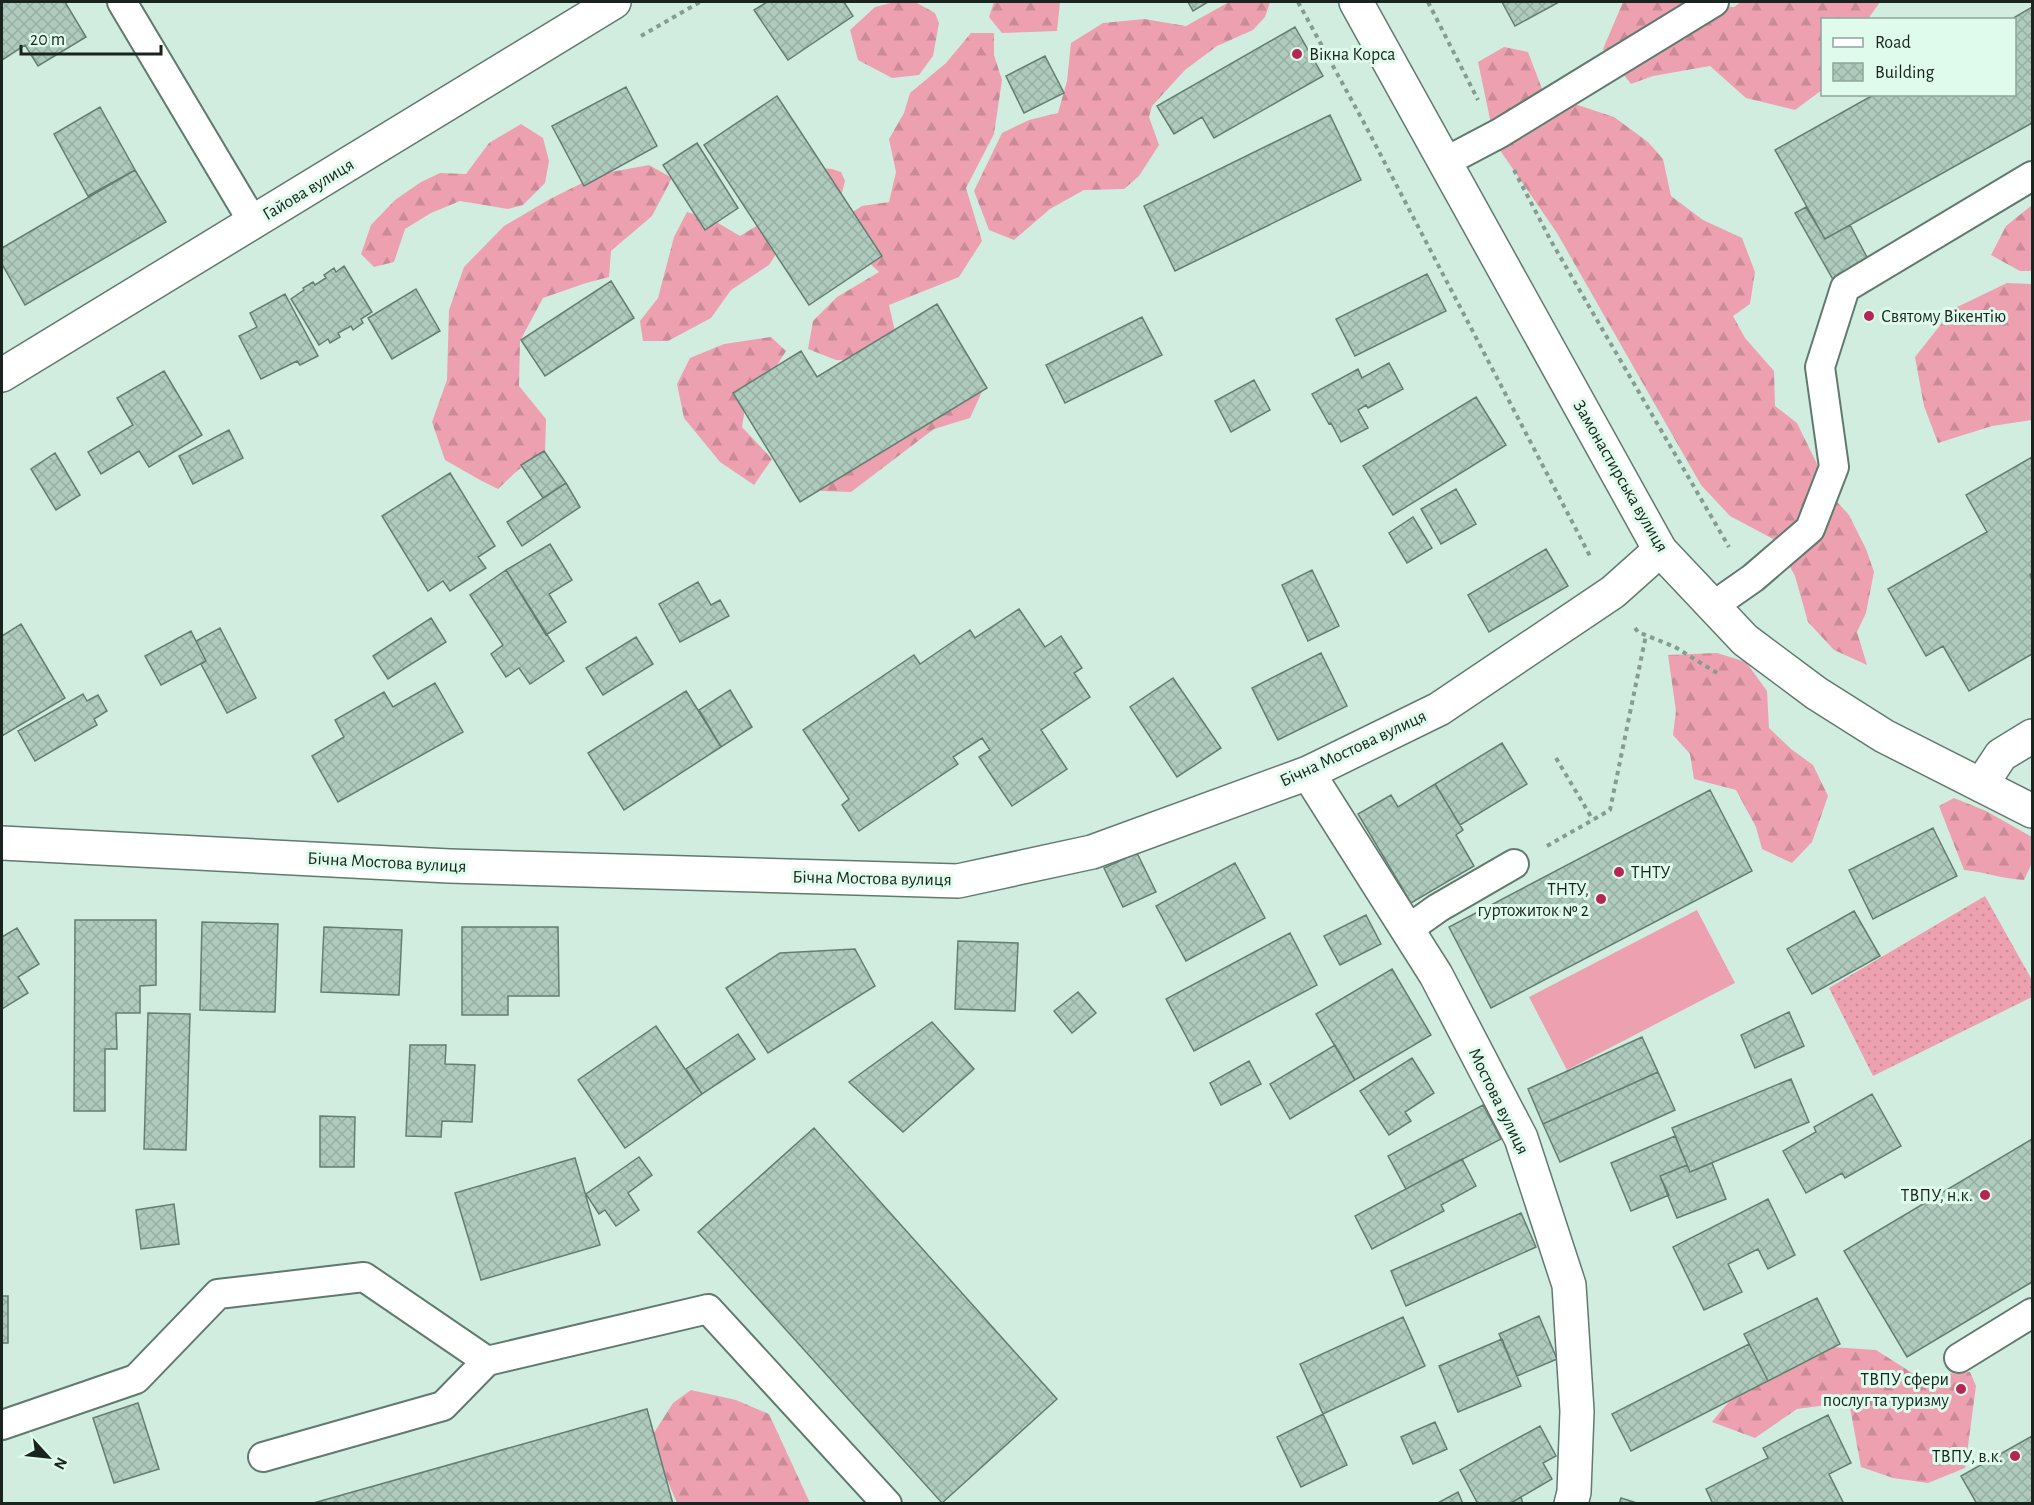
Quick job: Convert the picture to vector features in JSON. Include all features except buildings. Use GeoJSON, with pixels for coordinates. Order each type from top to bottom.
{"type":"FeatureCollection","features":[{"type":"Feature","properties":{"kind":"street","name":"Гайова вулиця"},"geometry":{"type":"LineString","coordinates":[[2,375],[614,2]]}},
{"type":"Feature","properties":{"kind":"street","name":"Замонастирська вулиця"},"geometry":{"type":"LineString","coordinates":[[1356,2],[1660,549],[1745,640],[1816,693],[1884,736],[2032,811]]}},
{"type":"Feature","properties":{"kind":"street","name":"Бічна Мостова вулиця"},"geometry":{"type":"LineString","coordinates":[[2,843],[449,866],[958,880],[1092,852],[1308,773],[1439,709],[1612,592],[1660,549]]}},
{"type":"Feature","properties":{"kind":"street"},"geometry":{"type":"LineString","coordinates":[[1981,785],[2001,755],[2032,736]]}},
{"type":"Feature","properties":{"kind":"street","name":"Мостова вулиця"},"geometry":{"type":"LineString","coordinates":[[1308,773],[1436,975],[1521,1138],[1569,1285],[1577,1411],[1574,1492],[1571,1503]]}},
{"type":"Feature","properties":{"kind":"lane"},"geometry":{"type":"LineString","coordinates":[[122,2],[253,222]]}},
{"type":"Feature","properties":{"kind":"lane"},"geometry":{"type":"LineString","coordinates":[[1445,162],[1496,135],[1714,2]]}},
{"type":"Feature","properties":{"kind":"lane"},"geometry":{"type":"LineString","coordinates":[[1713,606],[1753,578],[1810,530],[1834,467],[1820,367],[1845,288],[2032,176]]}},
{"type":"Feature","properties":{"kind":"lane"},"geometry":{"type":"LineString","coordinates":[[1407,930],[1438,908],[1514,864]]}},
{"type":"Feature","properties":{"kind":"lane"},"geometry":{"type":"LineString","coordinates":[[2,1425],[136,1379],[218,1294],[364,1277],[487,1361]]}},
{"type":"Feature","properties":{"kind":"lane"},"geometry":{"type":"LineString","coordinates":[[263,1457],[443,1406],[487,1361],[708,1309],[887,1503]]}},
{"type":"Feature","properties":{"kind":"lane"},"geometry":{"type":"LineString","coordinates":[[1959,1358],[2032,1313]]}},
{"type":"Feature","properties":{"kind":"path"},"geometry":{"type":"LineString","coordinates":[[1428,2],[1562,261],[1732,553],[1753,578]]}},
{"type":"Feature","properties":{"kind":"path"},"geometry":{"type":"LineString","coordinates":[[1514,864],[1610,810],[1646,635]]}},
{"type":"Feature","properties":{"kind":"path"},"geometry":{"type":"LineString","coordinates":[[1556,758],[1593,820]]}},
{"type":"Feature","properties":{"kind":"green space"},"geometry":{"type":"Polygon","coordinates":[[[895,2],[917,3],[935,13],[939,23],[933,56],[919,75],[892,78],[858,60],[850,30],[875,7],[895,2]]]}},
{"type":"Feature","properties":{"kind":"green space"},"geometry":{"type":"Polygon","coordinates":[[[994,2],[1060,2],[1057,31],[1002,33],[989,17],[994,2]]]}},
{"type":"Feature","properties":{"kind":"green space"},"geometry":{"type":"Polygon","coordinates":[[[1229,2],[1270,2],[1265,17],[1253,30],[1217,46],[1185,70],[1152,106],[1149,117],[1159,145],[1139,176],[1124,189],[1084,190],[1050,209],[1014,240],[989,230],[974,191],[1002,133],[1029,120],[1058,113],[1067,81],[1071,43],[1103,23],[1144,19],[1186,26],[1229,2]]]}},
{"type":"Feature","properties":{"kind":"green space"},"geometry":{"type":"Polygon","coordinates":[[[1623,2],[1703,2],[1706,6],[1734,7],[1741,2],[1880,2],[1869,18],[1821,18],[1821,91],[1795,110],[1746,98],[1710,66],[1653,76],[1631,84],[1603,49],[1623,2]]]}},
{"type":"Feature","properties":{"kind":"green space"},"geometry":{"type":"Polygon","coordinates":[[[971,33],[994,33],[994,55],[1002,80],[994,134],[966,188],[982,241],[959,277],[889,305],[896,336],[868,361],[836,360],[808,349],[813,321],[837,297],[879,272],[858,252],[835,223],[862,206],[889,202],[896,172],[889,139],[904,113],[910,93],[946,63],[971,33]]]}},
{"type":"Feature","properties":{"kind":"green space"},"geometry":{"type":"Polygon","coordinates":[[[1504,47],[1528,52],[1544,94],[1614,117],[1648,142],[1663,159],[1671,196],[1703,220],[1742,238],[1755,272],[1750,304],[1733,316],[1745,338],[1774,371],[1775,406],[1797,423],[1817,464],[1819,482],[1849,515],[1866,549],[1874,572],[1866,613],[1857,632],[1867,665],[1834,650],[1808,622],[1795,576],[1775,540],[1730,516],[1701,485],[1557,233],[1495,143],[1478,62],[1504,47]]]}},
{"type":"Feature","properties":{"kind":"green space"},"geometry":{"type":"Polygon","coordinates":[[[521,124],[543,138],[549,161],[545,183],[523,205],[508,209],[460,201],[431,213],[405,229],[394,262],[374,267],[361,254],[371,225],[395,200],[421,182],[440,173],[466,174],[489,143],[521,124]]]}},
{"type":"Feature","properties":{"kind":"green space"},"geometry":{"type":"Polygon","coordinates":[[[778,164],[832,169],[841,172],[845,181],[838,208],[790,232],[769,265],[731,290],[711,318],[668,341],[643,341],[640,321],[658,298],[674,237],[687,212],[713,220],[740,236],[763,222],[778,164]]]}},
{"type":"Feature","properties":{"kind":"green space"},"geometry":{"type":"Polygon","coordinates":[[[649,165],[672,178],[652,216],[611,251],[609,277],[543,298],[520,341],[519,386],[546,419],[545,454],[518,470],[498,489],[445,460],[432,422],[447,380],[449,310],[464,267],[504,226],[550,199],[600,174],[649,165]]]}},
{"type":"Feature","properties":{"kind":"green space"},"geometry":{"type":"Polygon","coordinates":[[[2032,205],[2032,271],[2020,271],[1991,255],[2006,226],[2032,205]]]}},
{"type":"Feature","properties":{"kind":"green space"},"geometry":{"type":"Polygon","coordinates":[[[2007,283],[2032,284],[2032,420],[1992,426],[1938,443],[1924,406],[1915,357],[1953,309],[2007,283]]]}},
{"type":"Feature","properties":{"kind":"green space"},"geometry":{"type":"Polygon","coordinates":[[[771,337],[786,351],[767,381],[746,402],[742,427],[772,459],[754,485],[720,462],[684,418],[677,384],[690,358],[724,344],[771,337]]]}},
{"type":"Feature","properties":{"kind":"green space"},"geometry":{"type":"Polygon","coordinates":[[[985,385],[970,418],[934,429],[851,492],[822,491],[795,482],[985,385]]]}},
{"type":"Feature","properties":{"kind":"green space"},"geometry":{"type":"Polygon","coordinates":[[[1717,653],[1746,662],[1767,691],[1769,728],[1791,749],[1813,765],[1828,796],[1812,842],[1792,863],[1762,849],[1756,827],[1736,790],[1694,779],[1690,754],[1673,735],[1676,711],[1668,655],[1717,653]]]}},
{"type":"Feature","properties":{"kind":"green space"},"geometry":{"type":"Polygon","coordinates":[[[1954,798],[1986,811],[2032,837],[2032,863],[2024,880],[1964,870],[1939,806],[1954,798]]]}},
{"type":"Feature","properties":{"kind":"green space"},"geometry":{"type":"Polygon","coordinates":[[[1985,896],[2032,980],[2032,997],[1873,1076],[1829,988],[1985,896]]]}},
{"type":"Feature","properties":{"kind":"green space"},"geometry":{"type":"Polygon","coordinates":[[[1697,910],[1735,983],[1567,1070],[1529,997],[1697,910]]]}},
{"type":"Feature","properties":{"kind":"green space"},"geometry":{"type":"Polygon","coordinates":[[[1817,1346],[1876,1350],[1917,1376],[1970,1372],[1976,1386],[1965,1468],[1928,1483],[1893,1478],[1861,1467],[1849,1402],[1797,1409],[1755,1438],[1712,1422],[1735,1396],[1759,1375],[1786,1359],[1817,1346]]]}},
{"type":"Feature","properties":{"kind":"green space"},"geometry":{"type":"Polygon","coordinates":[[[691,1390],[736,1400],[769,1414],[810,1503],[677,1503],[650,1439],[673,1403],[691,1390]]]}},
{"type":"Feature","properties":{"kind":"place","name":"Вікна Корса"},"geometry":{"type":"Point","coordinates":[1297,54]}},
{"type":"Feature","properties":{"kind":"place","name":"Святому Вікентію"},"geometry":{"type":"Point","coordinates":[1869,316]}},
{"type":"Feature","properties":{"kind":"place","name":"ТНТУ"},"geometry":{"type":"Point","coordinates":[1619,872]}},
{"type":"Feature","properties":{"kind":"place","name":"ТНТУ, гуртожиток № 2"},"geometry":{"type":"Point","coordinates":[1601,899]}},
{"type":"Feature","properties":{"kind":"place","name":"ТВПУ, н.к."},"geometry":{"type":"Point","coordinates":[1985,1195]}},
{"type":"Feature","properties":{"kind":"place","name":"ТВПУ сфери послуг та туризму"},"geometry":{"type":"Point","coordinates":[1961,1389]}},
{"type":"Feature","properties":{"kind":"place","name":"ТВПУ, в.к."},"geometry":{"type":"Point","coordinates":[2015,1456]}}]}
